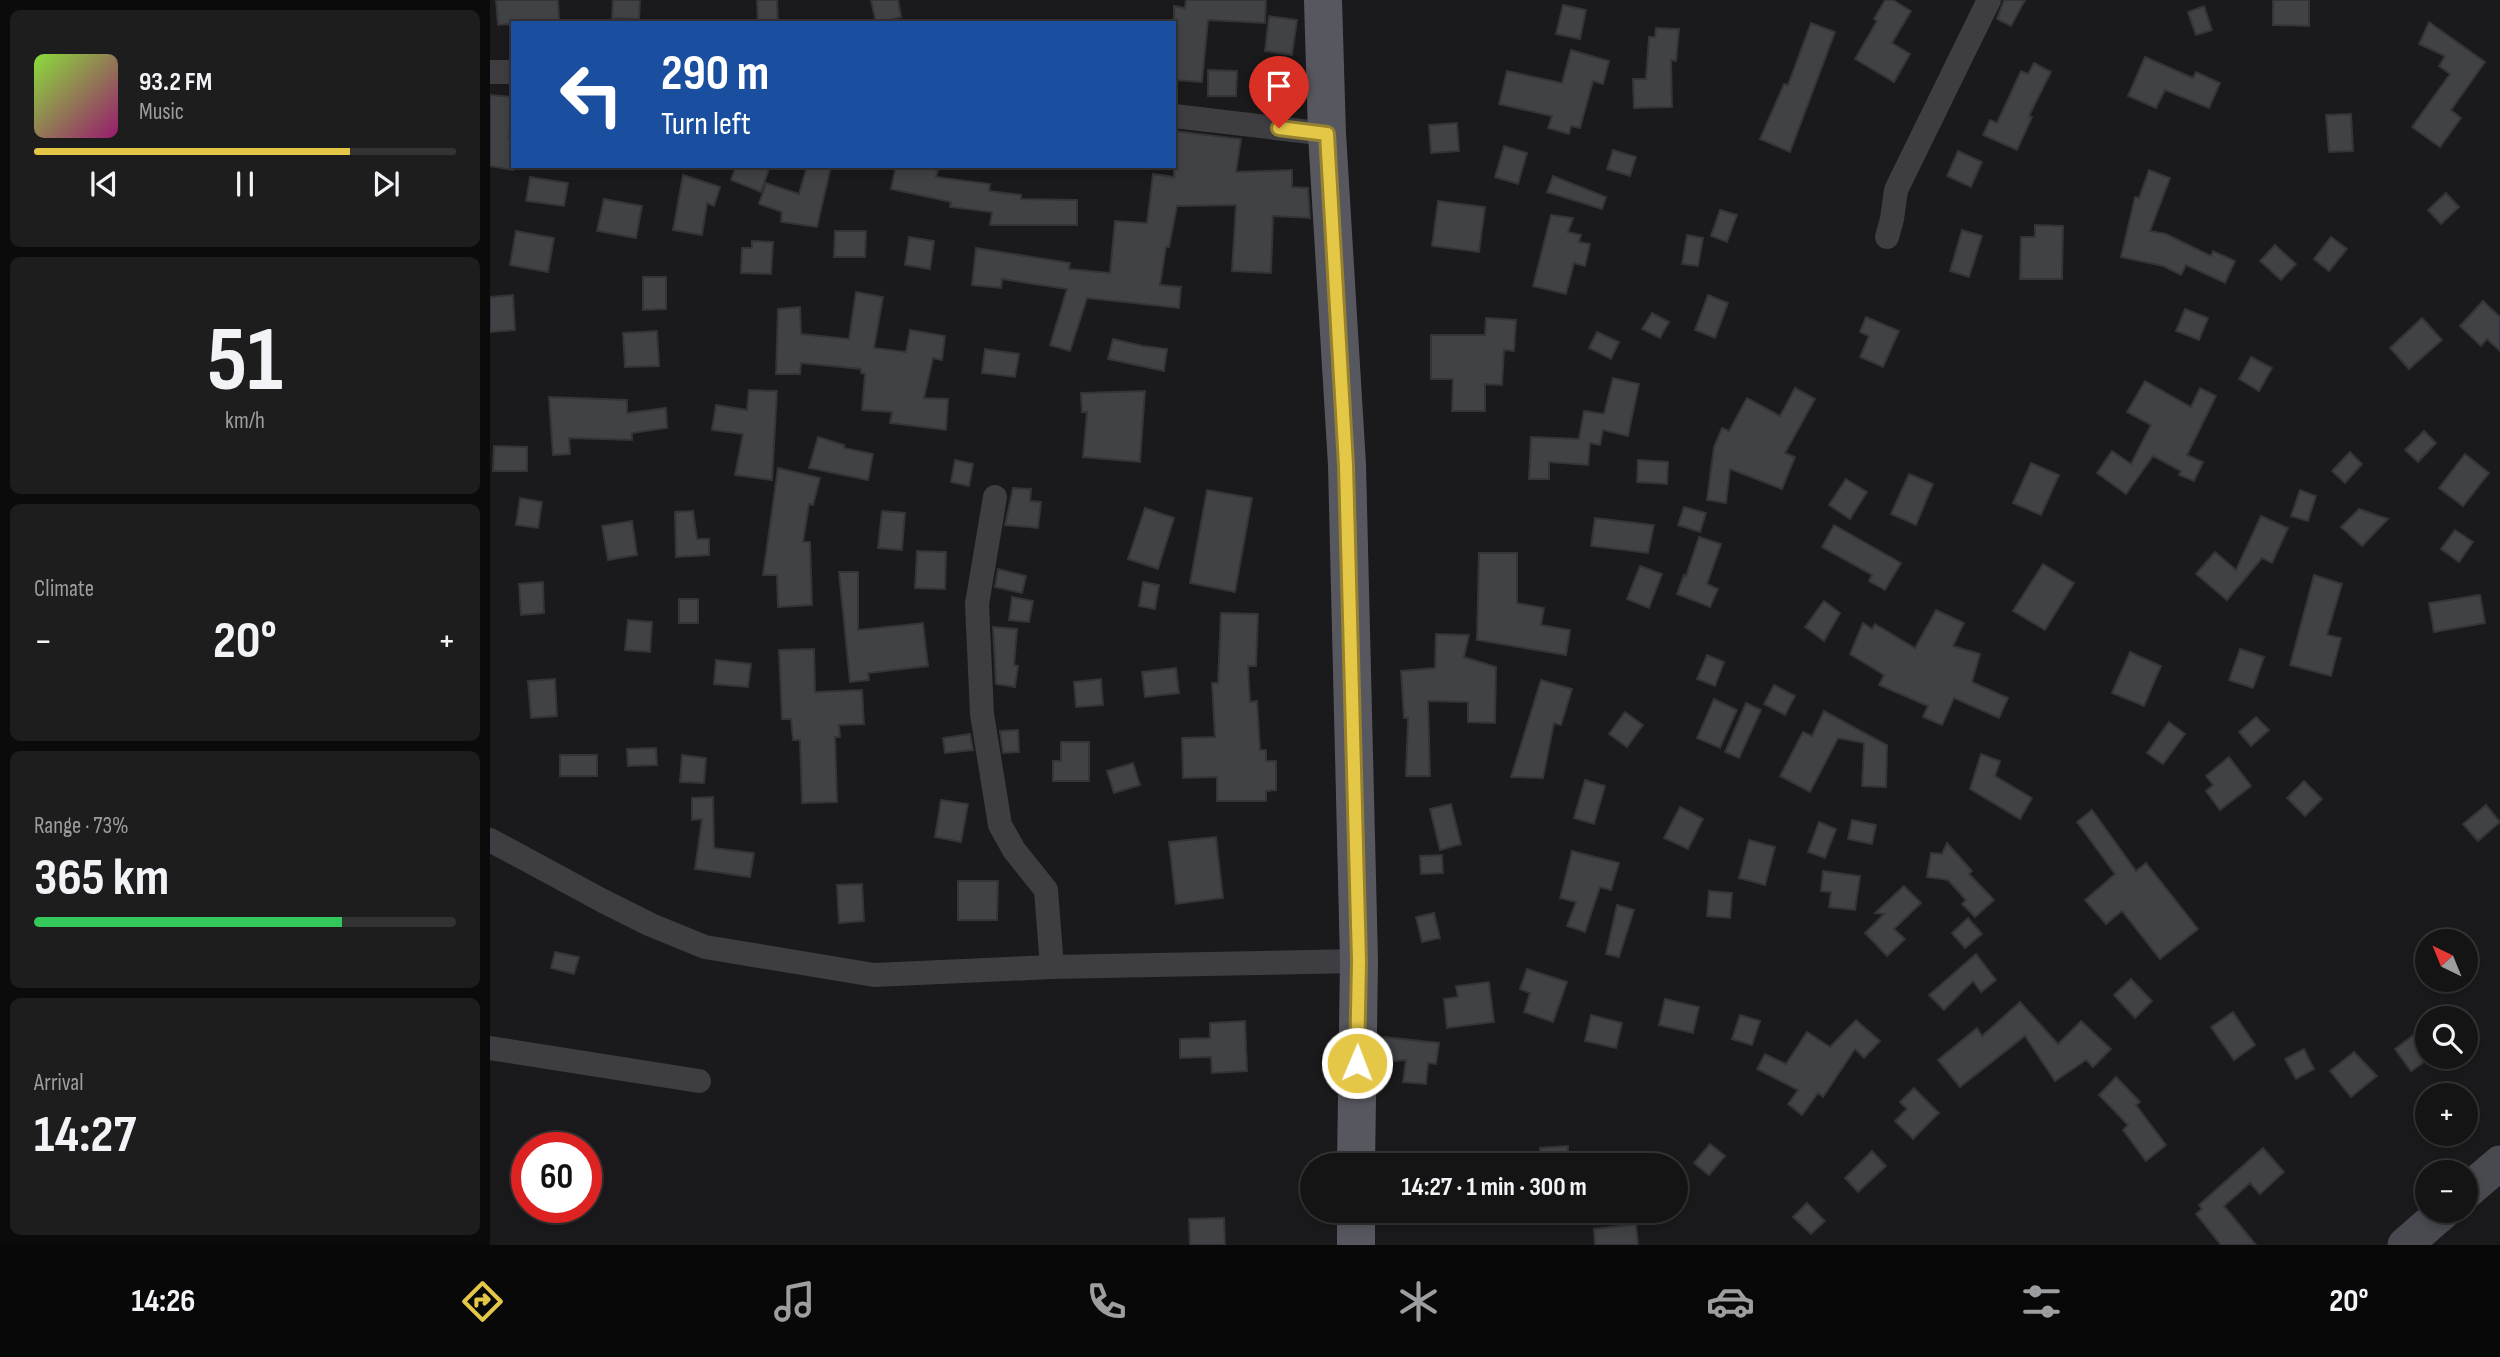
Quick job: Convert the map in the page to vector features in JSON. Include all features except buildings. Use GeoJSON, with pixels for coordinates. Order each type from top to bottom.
{"type":"FeatureCollection","features":[{"type":"Feature","properties":{"kind":"main road"},"geometry":{"type":"LineString","coordinates":[[1323,0],[1327,134],[1346,465],[1359,961],[1356,1153]]}},
{"type":"Feature","properties":{"kind":"main road"},"geometry":{"type":"LineString","coordinates":[[1356,1223],[1356,1245]]}},
{"type":"Feature","properties":{"kind":"street"},"geometry":{"type":"LineString","coordinates":[[1886,237],[1892,219],[1896,190],[1989,0]]}},
{"type":"Feature","properties":{"kind":"street"},"geometry":{"type":"LineString","coordinates":[[490,72],[511,72]]}},
{"type":"Feature","properties":{"kind":"street"},"geometry":{"type":"LineString","coordinates":[[1176,116],[1327,134]]}},
{"type":"Feature","properties":{"kind":"street"},"geometry":{"type":"LineString","coordinates":[[995,497],[977,604],[982,714],[1000,825],[1014,850],[1045,890],[1052,967]]}},
{"type":"Feature","properties":{"kind":"street"},"geometry":{"type":"LineString","coordinates":[[490,840],[603,901],[705,947],[874,975],[1052,967],[1359,961]]}},
{"type":"Feature","properties":{"kind":"street"},"geometry":{"type":"LineString","coordinates":[[490,1048],[699,1081]]}},
{"type":"Feature","properties":{"kind":"street"},"geometry":{"type":"LineString","coordinates":[[2478,1182],[2500,1163]]}},
{"type":"Feature","properties":{"kind":"street"},"geometry":{"type":"LineString","coordinates":[[2405,1245],[2430,1223]]}},
{"type":"Feature","properties":{"kind":"route"},"geometry":{"type":"LineString","coordinates":[[1279,128],[1327,134],[1346,465],[1359,961],[1357,1063]]}}]}
